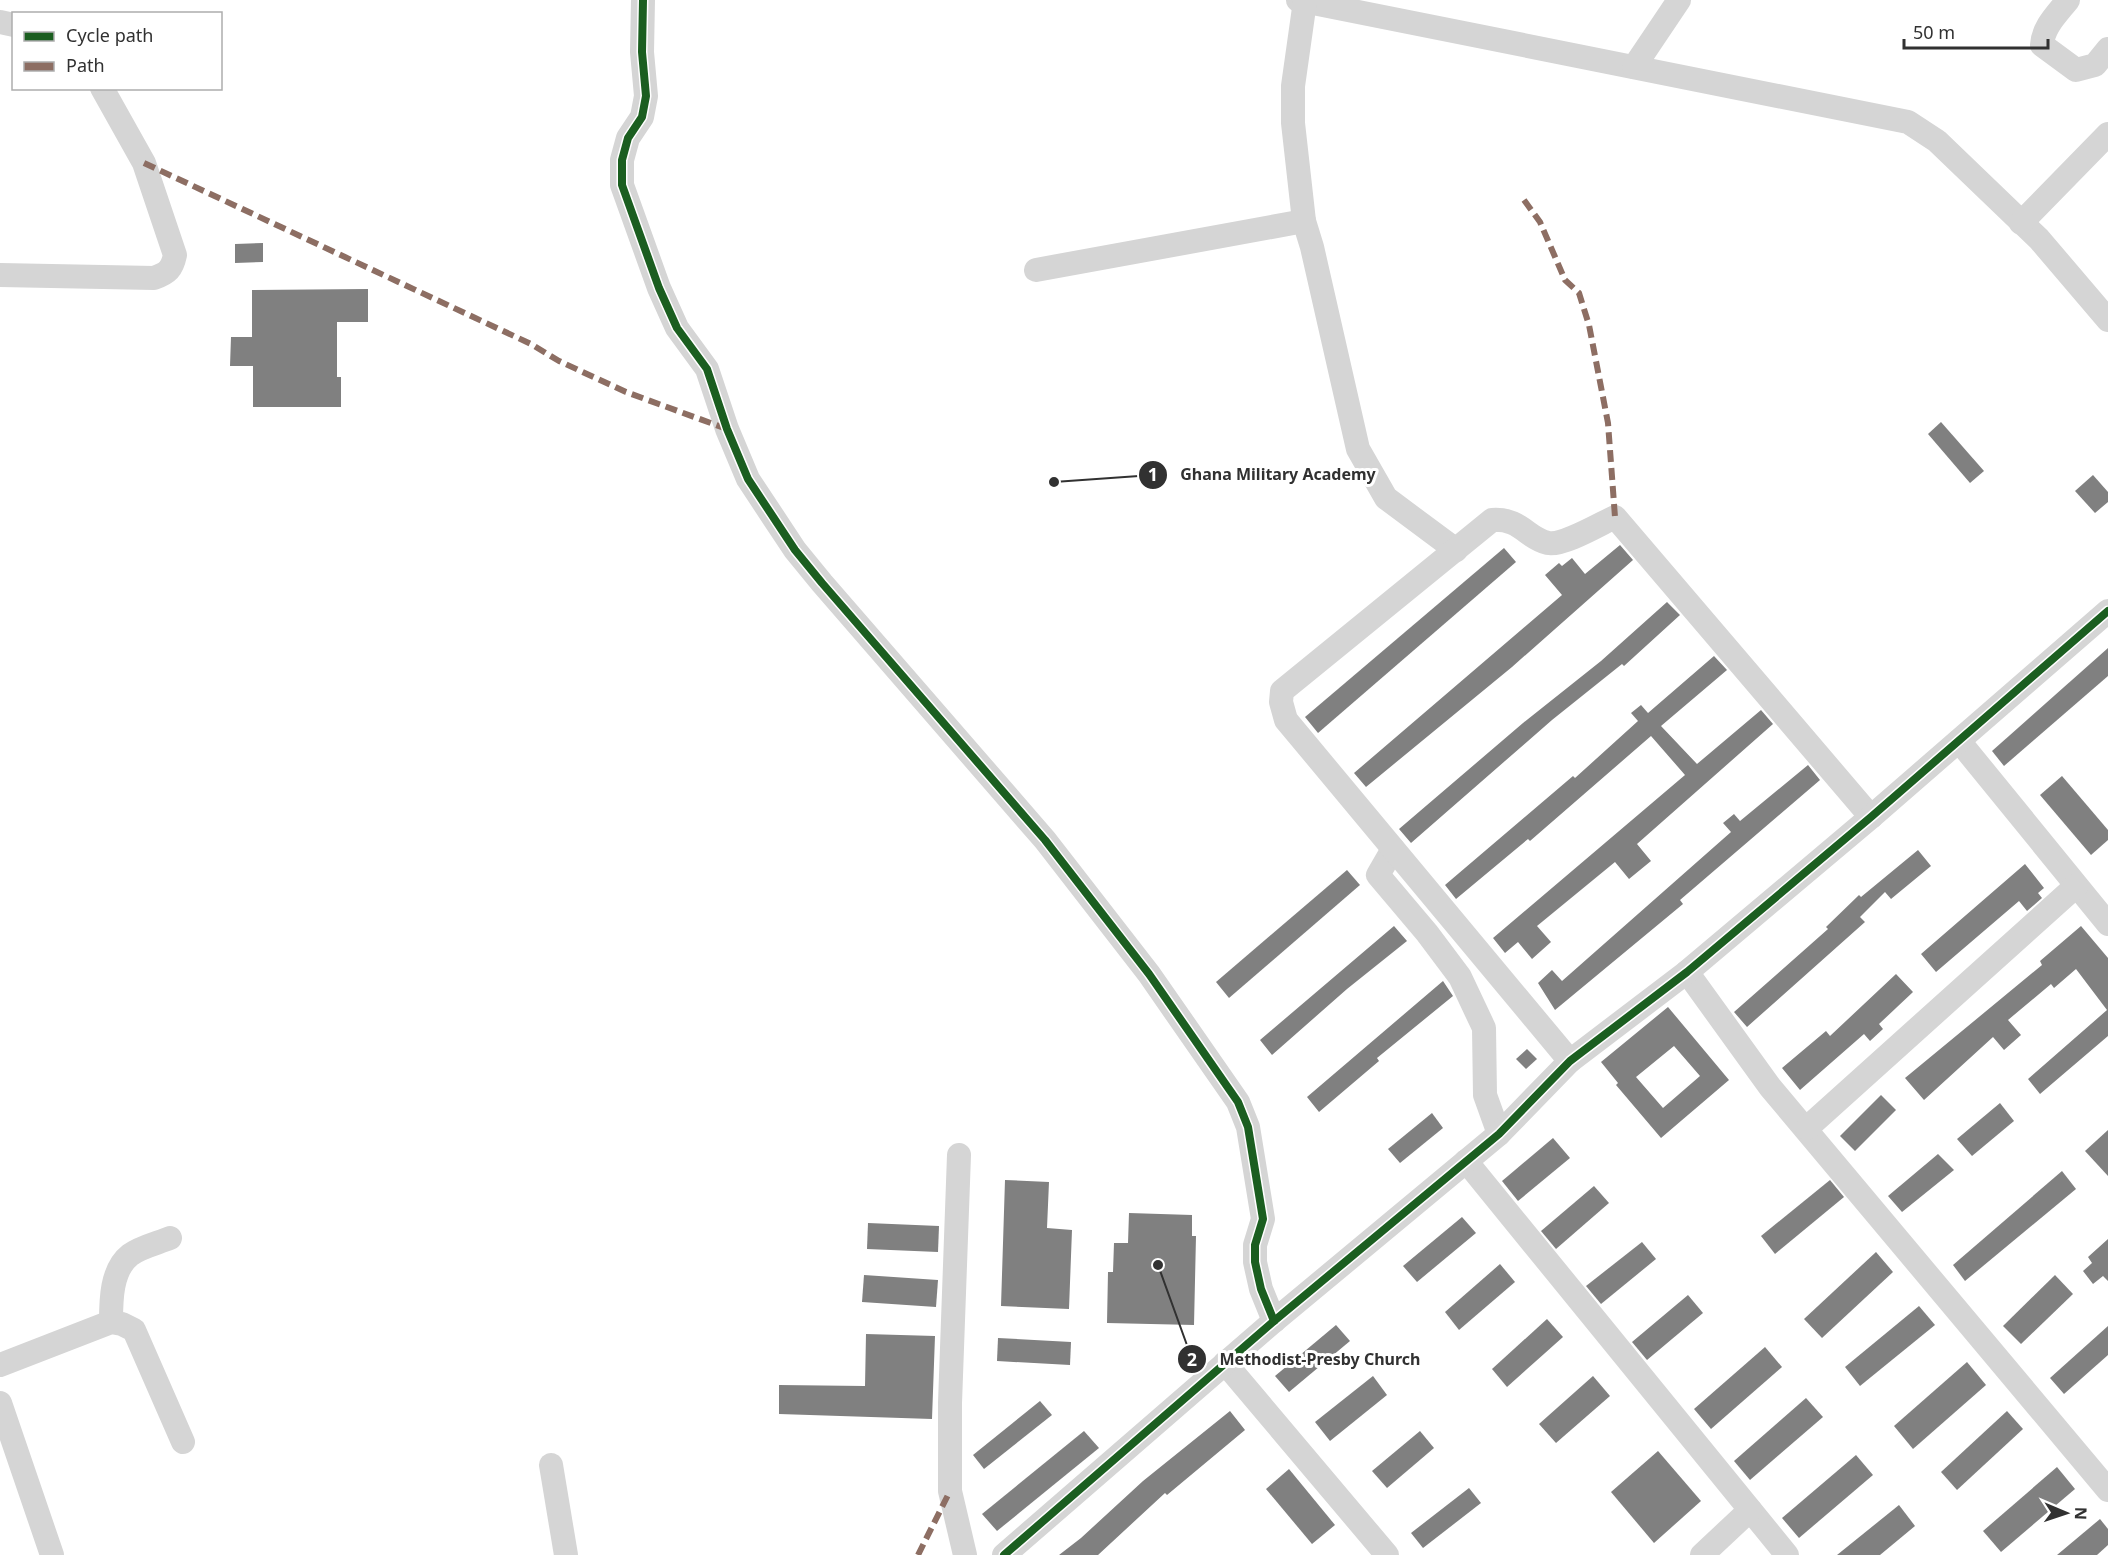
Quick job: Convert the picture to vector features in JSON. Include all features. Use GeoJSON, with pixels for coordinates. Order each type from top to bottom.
{"type":"FeatureCollection","features":[{"type":"Feature","properties":{"kind":"street"},"geometry":{"type":"LineString","coordinates":[[643,0],[642,52],[646,96],[642,117],[628,138],[622,160],[622,185],[659,288],[677,328],[707,369],[727,429],[748,478],[795,550],[822,583],[1045,840],[1149,974],[1238,1102],[1248,1127],[1263,1219],[1255,1245],[1255,1262],[1261,1289],[1274,1321]]}},
{"type":"Feature","properties":{"kind":"street"},"geometry":{"type":"LineString","coordinates":[[1634,67],[1680,0]]}},
{"type":"Feature","properties":{"kind":"street"},"geometry":{"type":"LineString","coordinates":[[1456,550],[1386,498],[1358,449],[1304,221],[1293,123],[1293,86],[1302,1],[1908,122],[1937,141],[2039,239],[2108,320]]}},
{"type":"Feature","properties":{"kind":"street"},"geometry":{"type":"LineString","coordinates":[[2059,4],[2043,35],[2042,45],[2076,70],[2095,65],[2108,49]]}},
{"type":"Feature","properties":{"kind":"street"},"geometry":{"type":"LineString","coordinates":[[0,274],[154,278],[166,274],[172,266],[175,255],[144,163],[103,90]]}},
{"type":"Feature","properties":{"kind":"street"},"geometry":{"type":"LineString","coordinates":[[2021,223],[2108,134]]}},
{"type":"Feature","properties":{"kind":"street"},"geometry":{"type":"LineString","coordinates":[[1036,270],[1304,221]]}},
{"type":"Feature","properties":{"kind":"street"},"geometry":{"type":"LineString","coordinates":[[1570,1061],[1286,720],[1281,702],[1282,691],[1492,520],[1506,519],[1547,543],[1559,543],[1614,517],[1871,818]]}},
{"type":"Feature","properties":{"kind":"street"},"geometry":{"type":"LineString","coordinates":[[1004,1555],[1274,1321],[1499,1134],[1570,1061],[1686,972],[1871,818],[2108,611]]}},
{"type":"Feature","properties":{"kind":"street"},"geometry":{"type":"LineString","coordinates":[[1959,741],[2108,924]]}},
{"type":"Feature","properties":{"kind":"street"},"geometry":{"type":"LineString","coordinates":[[1393,849],[1378,875],[1427,933],[1460,977],[1484,1028],[1485,1095],[1499,1134]]}},
{"type":"Feature","properties":{"kind":"street"},"geometry":{"type":"LineString","coordinates":[[1807,1128],[2076,886]]}},
{"type":"Feature","properties":{"kind":"street"},"geometry":{"type":"LineString","coordinates":[[1686,972],[1770,1087],[1807,1128],[2108,1490]]}},
{"type":"Feature","properties":{"kind":"street"},"geometry":{"type":"LineString","coordinates":[[959,1155],[950,1403],[950,1491],[965,1555]]}},
{"type":"Feature","properties":{"kind":"street"},"geometry":{"type":"LineString","coordinates":[[1466,1161],[1787,1555]]}},
{"type":"Feature","properties":{"kind":"street"},"geometry":{"type":"LineString","coordinates":[[111,1322],[111,1301],[122,1266],[130,1255],[170,1238]]}},
{"type":"Feature","properties":{"kind":"street"},"geometry":{"type":"LineString","coordinates":[[0,1365],[111,1322],[122,1323],[134,1330],[183,1442]]}},
{"type":"Feature","properties":{"kind":"street"},"geometry":{"type":"LineString","coordinates":[[1225,1363],[1387,1555]]}},
{"type":"Feature","properties":{"kind":"street"},"geometry":{"type":"LineString","coordinates":[[0,1403],[52,1555]]}},
{"type":"Feature","properties":{"kind":"street"},"geometry":{"type":"LineString","coordinates":[[551,1465],[566,1555]]}},
{"type":"Feature","properties":{"kind":"street"},"geometry":{"type":"LineString","coordinates":[[1702,1555],[1750,1510]]}},
{"type":"Feature","properties":{"kind":"building"},"geometry":{"type":"Polygon","coordinates":[[[263,243],[263,262],[235,263],[235,244],[263,243]]]}},
{"type":"Feature","properties":{"kind":"building"},"geometry":{"type":"Polygon","coordinates":[[[368,289],[368,322],[337,322],[337,377],[341,377],[341,407],[253,407],[253,366],[230,366],[231,337],[252,337],[252,290],[368,289]]]}},
{"type":"Feature","properties":{"kind":"building"},"geometry":{"type":"Polygon","coordinates":[[[1941,422],[1984,471],[1970,483],[1928,434],[1941,422]]]}},
{"type":"Feature","properties":{"kind":"building"},"geometry":{"type":"Polygon","coordinates":[[[2093,475],[2108,492],[2108,502],[2095,513],[2075,491],[2093,475]]]}},
{"type":"Feature","properties":{"kind":"building"},"geometry":{"type":"Polygon","coordinates":[[[1620,545],[1633,560],[1512,667],[1366,787],[1354,773],[1562,595],[1545,575],[1559,563],[1562,566],[1572,558],[1585,574],[1620,545]]]}},
{"type":"Feature","properties":{"kind":"building"},"geometry":{"type":"Polygon","coordinates":[[[1504,548],[1516,562],[1318,733],[1305,717],[1504,548]]]}},
{"type":"Feature","properties":{"kind":"building"},"geometry":{"type":"Polygon","coordinates":[[[1667,602],[1680,615],[1624,666],[1622,664],[1552,720],[1411,843],[1399,829],[1523,723],[1601,661],[1667,602]]]}},
{"type":"Feature","properties":{"kind":"building"},"geometry":{"type":"Polygon","coordinates":[[[2108,648],[2108,676],[2004,766],[1992,751],[2108,648]]]}},
{"type":"Feature","properties":{"kind":"building"},"geometry":{"type":"Polygon","coordinates":[[[1714,656],[1727,670],[1661,726],[1697,764],[1761,710],[1773,724],[1637,844],[1651,861],[1629,879],[1615,862],[1537,926],[1551,942],[1532,959],[1518,942],[1505,953],[1493,938],[1685,775],[1651,736],[1530,841],[1528,839],[1456,899],[1445,885],[1573,776],[1575,778],[1638,721],[1631,713],[1641,705],[1648,713],[1714,656]]]}},
{"type":"Feature","properties":{"kind":"building"},"geometry":{"type":"Polygon","coordinates":[[[1808,765],[1820,780],[1680,900],[1683,904],[1555,1010],[1538,983],[1552,970],[1562,981],[1731,832],[1723,823],[1734,814],[1740,821],[1808,765]]]}},
{"type":"Feature","properties":{"kind":"building"},"geometry":{"type":"Polygon","coordinates":[[[2062,776],[2108,830],[2108,840],[2091,855],[2040,795],[2062,776]]]}},
{"type":"Feature","properties":{"kind":"building"},"geometry":{"type":"Polygon","coordinates":[[[1918,850],[1931,866],[1891,899],[1885,892],[1860,917],[1865,922],[1747,1027],[1734,1012],[1828,929],[1826,927],[1859,895],[1861,897],[1918,850]]]}},
{"type":"Feature","properties":{"kind":"building"},"geometry":{"type":"Polygon","coordinates":[[[2025,864],[2044,888],[2038,893],[2042,898],[2027,911],[2019,901],[1936,972],[1921,954],[2025,864]]]}},
{"type":"Feature","properties":{"kind":"building"},"geometry":{"type":"Polygon","coordinates":[[[1347,870],[1360,885],[1229,998],[1216,982],[1347,870]]]}},
{"type":"Feature","properties":{"kind":"building"},"geometry":{"type":"Polygon","coordinates":[[[1394,926],[1407,941],[1347,989],[1272,1055],[1260,1040],[1394,926]]]}},
{"type":"Feature","properties":{"kind":"building"},"geometry":{"type":"Polygon","coordinates":[[[2081,926],[2108,958],[2108,1036],[2040,1094],[2028,1079],[2107,1010],[2076,969],[2054,988],[2051,984],[2008,1020],[2021,1035],[2004,1050],[1993,1037],[1924,1100],[1905,1078],[2042,965],[2040,961],[2081,926]]]}},
{"type":"Feature","properties":{"kind":"building"},"geometry":{"type":"Polygon","coordinates":[[[1896,974],[1913,992],[1879,1024],[1883,1029],[1870,1041],[1864,1034],[1800,1090],[1782,1068],[1826,1031],[1830,1036],[1896,974]]]}},
{"type":"Feature","properties":{"kind":"building"},"geometry":{"type":"Polygon","coordinates":[[[1443,981],[1453,996],[1377,1058],[1379,1061],[1319,1112],[1307,1097],[1443,981]]]}},
{"type":"Feature","properties":{"kind":"building"},"geometry":{"type":"Polygon","coordinates":[[[1668,1007],[1729,1080],[1661,1138],[1616,1085],[1618,1083],[1601,1062],[1668,1007]],[[1674,1046],[1636,1077],[1663,1108],[1700,1076],[1674,1046]]]}},
{"type":"Feature","properties":{"kind":"building"},"geometry":{"type":"Polygon","coordinates":[[[1527,1049],[1537,1059],[1526,1069],[1516,1059],[1527,1049]]]}},
{"type":"Feature","properties":{"kind":"building"},"geometry":{"type":"Polygon","coordinates":[[[1881,1095],[1896,1110],[1855,1151],[1840,1136],[1881,1095]]]}},
{"type":"Feature","properties":{"kind":"building"},"geometry":{"type":"Polygon","coordinates":[[[2000,1103],[2014,1121],[1972,1156],[1957,1139],[2000,1103]]]}},
{"type":"Feature","properties":{"kind":"building"},"geometry":{"type":"Polygon","coordinates":[[[1432,1113],[1443,1128],[1400,1163],[1388,1149],[1432,1113]]]}},
{"type":"Feature","properties":{"kind":"building"},"geometry":{"type":"Polygon","coordinates":[[[2108,1130],[2108,1176],[2085,1151],[2108,1130]]]}},
{"type":"Feature","properties":{"kind":"building"},"geometry":{"type":"Polygon","coordinates":[[[1553,1138],[1570,1158],[1518,1201],[1502,1181],[1553,1138]]]}},
{"type":"Feature","properties":{"kind":"building"},"geometry":{"type":"Polygon","coordinates":[[[1938,1154],[1954,1170],[1902,1212],[1888,1196],[1938,1154]]]}},
{"type":"Feature","properties":{"kind":"building"},"geometry":{"type":"Polygon","coordinates":[[[2062,1171],[2076,1189],[1965,1281],[1953,1265],[2062,1171]]]}},
{"type":"Feature","properties":{"kind":"building"},"geometry":{"type":"Polygon","coordinates":[[[1005,1180],[1049,1182],[1047,1228],[1072,1230],[1069,1309],[1001,1306],[1005,1180]]]}},
{"type":"Feature","properties":{"kind":"building"},"geometry":{"type":"Polygon","coordinates":[[[1830,1180],[1844,1197],[1775,1254],[1761,1236],[1830,1180]]]}},
{"type":"Feature","properties":{"kind":"building"},"geometry":{"type":"Polygon","coordinates":[[[1594,1186],[1609,1203],[1556,1249],[1541,1231],[1594,1186]]]}},
{"type":"Feature","properties":{"kind":"building"},"geometry":{"type":"Polygon","coordinates":[[[1129,1213],[1192,1215],[1192,1236],[1196,1236],[1194,1325],[1107,1323],[1108,1272],[1113,1272],[1114,1243],[1128,1243],[1129,1213]]]}},
{"type":"Feature","properties":{"kind":"building"},"geometry":{"type":"Polygon","coordinates":[[[1462,1217],[1476,1233],[1417,1282],[1403,1266],[1462,1217]]]}},
{"type":"Feature","properties":{"kind":"building"},"geometry":{"type":"Polygon","coordinates":[[[868,1223],[939,1226],[938,1252],[867,1249],[868,1223]]]}},
{"type":"Feature","properties":{"kind":"building"},"geometry":{"type":"Polygon","coordinates":[[[2108,1239],[2108,1281],[2103,1276],[2093,1284],[2083,1271],[2092,1263],[2088,1257],[2108,1239]]]}},
{"type":"Feature","properties":{"kind":"building"},"geometry":{"type":"Polygon","coordinates":[[[1642,1242],[1656,1259],[1601,1304],[1586,1286],[1642,1242]]]}},
{"type":"Feature","properties":{"kind":"building"},"geometry":{"type":"Polygon","coordinates":[[[1876,1252],[1893,1272],[1822,1338],[1804,1319],[1876,1252]]]}},
{"type":"Feature","properties":{"kind":"building"},"geometry":{"type":"Polygon","coordinates":[[[1500,1264],[1515,1282],[1459,1330],[1445,1312],[1500,1264]]]}},
{"type":"Feature","properties":{"kind":"building"},"geometry":{"type":"Polygon","coordinates":[[[864,1275],[938,1280],[936,1307],[862,1302],[864,1275]]]}},
{"type":"Feature","properties":{"kind":"building"},"geometry":{"type":"Polygon","coordinates":[[[2055,1275],[2073,1294],[2021,1344],[2003,1326],[2055,1275]]]}},
{"type":"Feature","properties":{"kind":"building"},"geometry":{"type":"Polygon","coordinates":[[[1688,1295],[1703,1313],[1647,1360],[1632,1342],[1688,1295]]]}},
{"type":"Feature","properties":{"kind":"building"},"geometry":{"type":"Polygon","coordinates":[[[1919,1306],[1935,1325],[1860,1386],[1845,1367],[1919,1306]]]}},
{"type":"Feature","properties":{"kind":"building"},"geometry":{"type":"Polygon","coordinates":[[[1547,1319],[1563,1337],[1507,1387],[1492,1369],[1547,1319]]]}},
{"type":"Feature","properties":{"kind":"building"},"geometry":{"type":"Polygon","coordinates":[[[1336,1325],[1350,1341],[1289,1392],[1275,1376],[1336,1325]]]}},
{"type":"Feature","properties":{"kind":"building"},"geometry":{"type":"Polygon","coordinates":[[[2108,1326],[2108,1355],[2064,1394],[2050,1378],[2108,1326]]]}},
{"type":"Feature","properties":{"kind":"building"},"geometry":{"type":"Polygon","coordinates":[[[866,1334],[935,1336],[932,1419],[779,1414],[779,1385],[865,1386],[866,1334]]]}},
{"type":"Feature","properties":{"kind":"building"},"geometry":{"type":"Polygon","coordinates":[[[998,1338],[1071,1342],[1070,1365],[997,1361],[998,1338]]]}},
{"type":"Feature","properties":{"kind":"building"},"geometry":{"type":"Polygon","coordinates":[[[1765,1347],[1782,1367],[1711,1429],[1694,1409],[1765,1347]]]}},
{"type":"Feature","properties":{"kind":"building"},"geometry":{"type":"Polygon","coordinates":[[[1967,1362],[1986,1385],[1913,1449],[1894,1426],[1967,1362]]]}},
{"type":"Feature","properties":{"kind":"building"},"geometry":{"type":"Polygon","coordinates":[[[1373,1376],[1387,1395],[1330,1441],[1315,1422],[1373,1376]]]}},
{"type":"Feature","properties":{"kind":"building"},"geometry":{"type":"Polygon","coordinates":[[[1593,1376],[1610,1396],[1556,1443],[1539,1424],[1593,1376]]]}},
{"type":"Feature","properties":{"kind":"building"},"geometry":{"type":"Polygon","coordinates":[[[1806,1398],[1823,1417],[1750,1480],[1734,1461],[1806,1398]]]}},
{"type":"Feature","properties":{"kind":"building"},"geometry":{"type":"Polygon","coordinates":[[[1040,1401],[1052,1415],[984,1469],[973,1455],[1040,1401]]]}},
{"type":"Feature","properties":{"kind":"building"},"geometry":{"type":"Polygon","coordinates":[[[1230,1411],[1245,1430],[1167,1495],[1165,1493],[1098,1555],[1059,1555],[1143,1481],[1230,1411]]]}},
{"type":"Feature","properties":{"kind":"building"},"geometry":{"type":"Polygon","coordinates":[[[2007,1411],[2023,1429],[1957,1490],[1941,1472],[2007,1411]]]}},
{"type":"Feature","properties":{"kind":"building"},"geometry":{"type":"Polygon","coordinates":[[[1084,1431],[1099,1448],[997,1531],[982,1514],[1084,1431]]]}},
{"type":"Feature","properties":{"kind":"building"},"geometry":{"type":"Polygon","coordinates":[[[1420,1431],[1434,1448],[1387,1488],[1372,1471],[1420,1431]]]}},
{"type":"Feature","properties":{"kind":"building"},"geometry":{"type":"Polygon","coordinates":[[[1658,1451],[1701,1501],[1654,1543],[1611,1492],[1658,1451]]]}},
{"type":"Feature","properties":{"kind":"building"},"geometry":{"type":"Polygon","coordinates":[[[1856,1455],[1873,1475],[1799,1538],[1782,1518],[1856,1455]]]}},
{"type":"Feature","properties":{"kind":"building"},"geometry":{"type":"Polygon","coordinates":[[[2057,1467],[2075,1489],[2001,1552],[1983,1531],[2057,1467]]]}},
{"type":"Feature","properties":{"kind":"building"},"geometry":{"type":"Polygon","coordinates":[[[1289,1469],[1335,1525],[1312,1544],[1266,1489],[1289,1469]]]}},
{"type":"Feature","properties":{"kind":"building"},"geometry":{"type":"Polygon","coordinates":[[[1469,1488],[1481,1503],[1423,1548],[1411,1533],[1469,1488]]]}},
{"type":"Feature","properties":{"kind":"building"},"geometry":{"type":"Polygon","coordinates":[[[1899,1505],[1915,1526],[1880,1555],[1837,1555],[1899,1505]]]}},
{"type":"Feature","properties":{"kind":"building"},"geometry":{"type":"Polygon","coordinates":[[[2100,1519],[2108,1529],[2108,1545],[2097,1555],[2057,1555],[2100,1519]]]}},
{"type":"Feature","properties":{"kind":"marked path"},"geometry":{"type":"LineString","coordinates":[[144,163],[531,344],[559,361],[626,392],[727,429]]}},
{"type":"Feature","properties":{"kind":"marked path"},"geometry":{"type":"LineString","coordinates":[[1524,200],[1540,222],[1565,280],[1579,293],[1589,325],[1608,423],[1615,517]]}},
{"type":"Feature","properties":{"kind":"marked path"},"geometry":{"type":"LineString","coordinates":[[918,1555],[950,1491]]}},
{"type":"Feature","properties":{"kind":"cycle path"},"geometry":{"type":"LineString","coordinates":[[643,0],[642,52],[646,96],[642,117],[628,138],[622,160],[622,185],[659,288],[677,328],[707,369],[727,429],[748,479],[795,550],[822,583],[1045,840],[1149,974],[1238,1102],[1248,1127],[1263,1219],[1255,1245],[1255,1262],[1261,1289],[1274,1321]]}},
{"type":"Feature","properties":{"kind":"cycle path"},"geometry":{"type":"LineString","coordinates":[[1004,1555],[1274,1321],[1499,1134],[1570,1061],[1687,972],[1871,817],[2108,611]]}},
{"type":"Feature","properties":{"kind":"place","name":"Ghana Military Academy"},"geometry":{"type":"Point","coordinates":[1054,482]}},
{"type":"Feature","properties":{"kind":"place","name":"Methodist-Presby Church"},"geometry":{"type":"Point","coordinates":[1158,1265]}}]}
